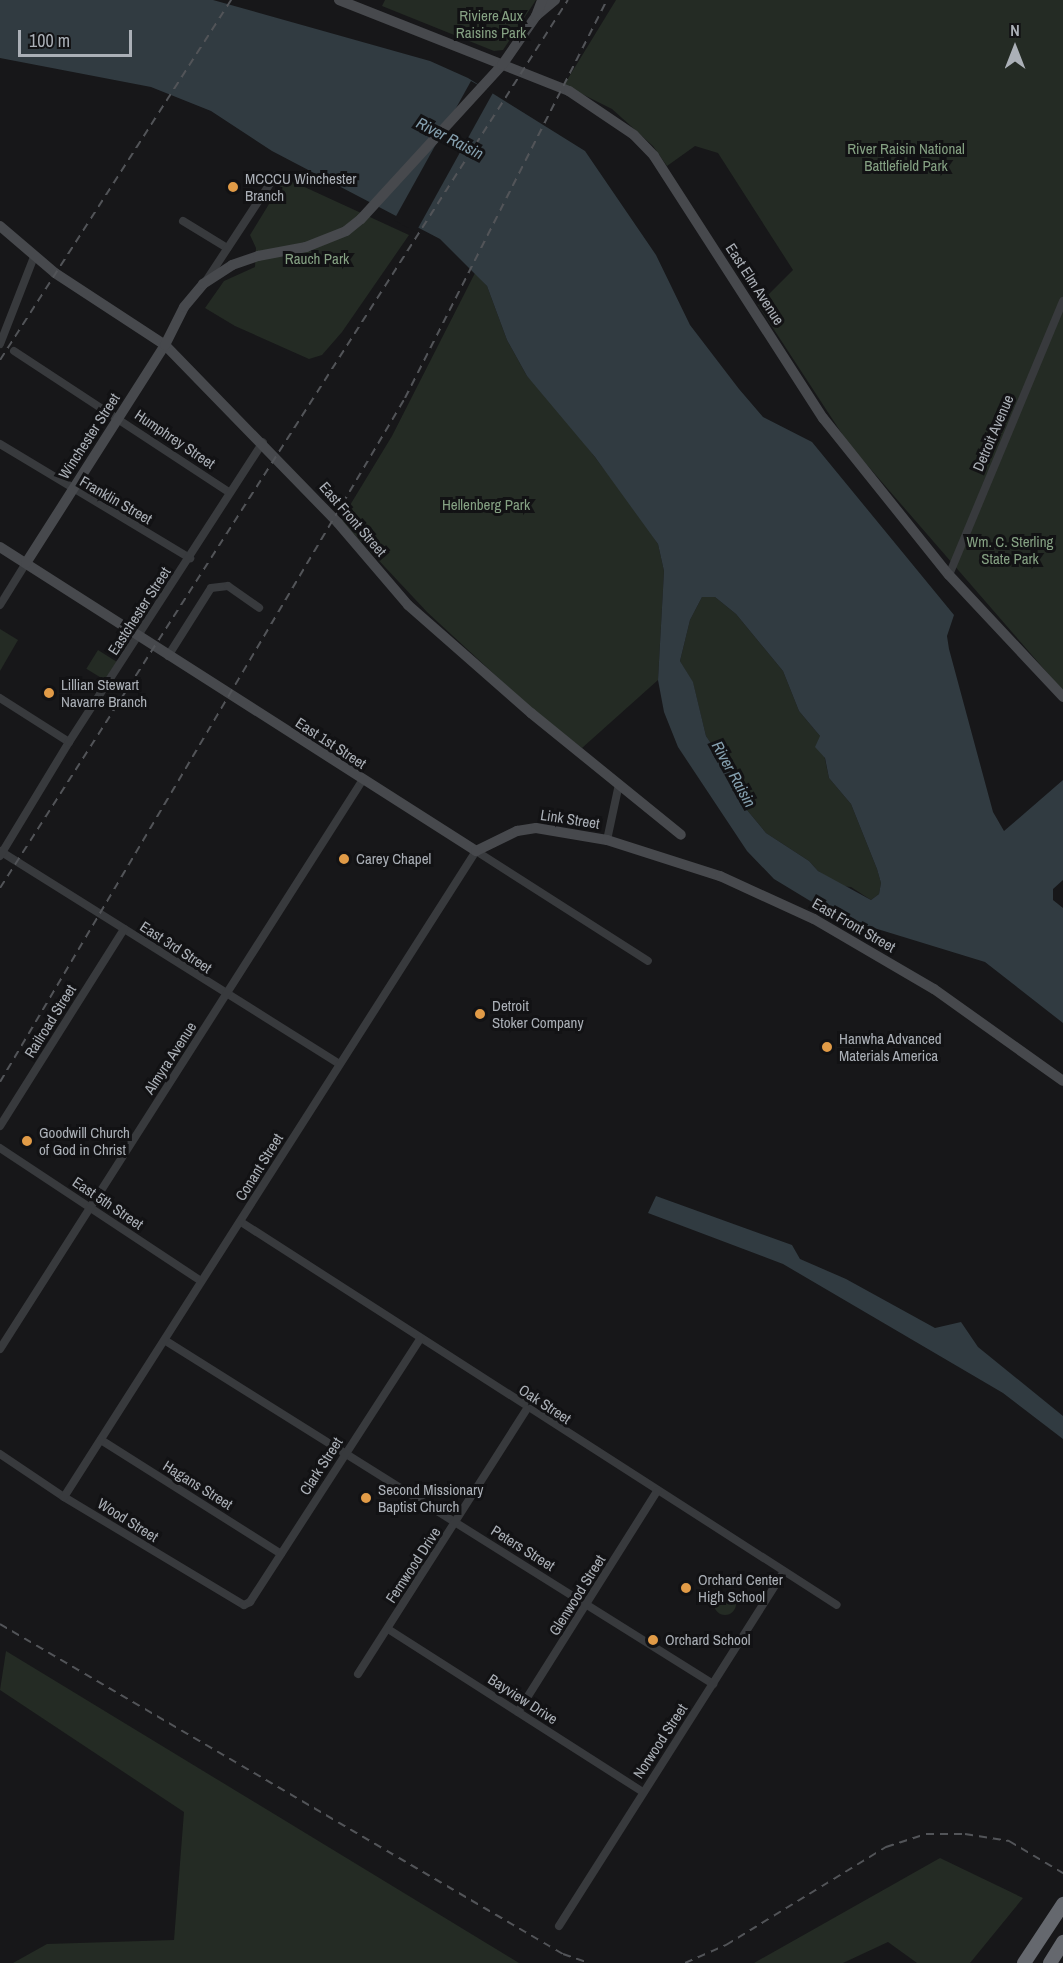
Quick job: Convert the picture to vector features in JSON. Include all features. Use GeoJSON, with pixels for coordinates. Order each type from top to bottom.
{"type":"FeatureCollection","features":[{"type":"Feature","properties":{"kind":"highway"},"geometry":{"type":"LineString","coordinates":[[1024,1963],[1062,1905]]}},
{"type":"Feature","properties":{"kind":"highway"},"geometry":{"type":"LineString","coordinates":[[1050,1963],[1063,1942]]}},
{"type":"Feature","properties":{"kind":"street","name":"East Elm Avenue"},"geometry":{"type":"LineString","coordinates":[[339,0],[502,64],[586,100],[620,123],[654,156],[824,418],[949,575],[1063,697]]}},
{"type":"Feature","properties":{"kind":"street"},"geometry":{"type":"LineString","coordinates":[[536,16],[542,0]]}},
{"type":"Feature","properties":{"kind":"street"},"geometry":{"type":"LineString","coordinates":[[536,16],[555,0]]}},
{"type":"Feature","properties":{"kind":"street","name":"Winchester Street"},"geometry":{"type":"LineString","coordinates":[[203,285],[232,265],[258,256],[306,247],[346,231],[373,209],[502,64],[536,16]]}},
{"type":"Feature","properties":{"kind":"street","name":"Winchester Street"},"geometry":{"type":"LineString","coordinates":[[0,605],[165,345],[184,307],[203,285],[274,176]]}},
{"type":"Feature","properties":{"kind":"street"},"geometry":{"type":"LineString","coordinates":[[183,221],[227,248]]}},
{"type":"Feature","properties":{"kind":"street","name":"East Front Street"},"geometry":{"type":"LineString","coordinates":[[0,226],[34,257],[165,345],[263,442],[408,605],[681,835]]}},
{"type":"Feature","properties":{"kind":"street"},"geometry":{"type":"LineString","coordinates":[[0,344],[34,257]]}},
{"type":"Feature","properties":{"kind":"street","name":"Detroit Avenue"},"geometry":{"type":"LineString","coordinates":[[949,575],[1063,301]]}},
{"type":"Feature","properties":{"kind":"street","name":"Humphrey Street"},"geometry":{"type":"LineString","coordinates":[[14,351],[230,492]]}},
{"type":"Feature","properties":{"kind":"street","name":"Eastchester Street"},"geometry":{"type":"LineString","coordinates":[[1,853],[69,742],[263,442]]}},
{"type":"Feature","properties":{"kind":"street","name":"Franklin Street"},"geometry":{"type":"LineString","coordinates":[[0,444],[190,558]]}},
{"type":"Feature","properties":{"kind":"street","name":"East 1st Street"},"geometry":{"type":"LineString","coordinates":[[0,547],[362,781],[648,961]]}},
{"type":"Feature","properties":{"kind":"street"},"geometry":{"type":"LineString","coordinates":[[168,656],[211,588],[228,586],[260,608]]}},
{"type":"Feature","properties":{"kind":"street"},"geometry":{"type":"LineString","coordinates":[[0,698],[69,742]]}},
{"type":"Feature","properties":{"kind":"street","name":"Almyra Avenue"},"geometry":{"type":"LineString","coordinates":[[0,1349],[362,781]]}},
{"type":"Feature","properties":{"kind":"street","name":"Link Street"},"geometry":{"type":"LineString","coordinates":[[476,851],[517,831],[536,828],[607,840],[619,784]]}},
{"type":"Feature","properties":{"kind":"street","name":"East Front Street"},"geometry":{"type":"LineString","coordinates":[[607,840],[720,876],[814,919],[934,989],[1063,1081]]}},
{"type":"Feature","properties":{"kind":"street","name":"Conant Street"},"geometry":{"type":"LineString","coordinates":[[64,1497],[166,1341],[201,1281],[241,1222],[476,851]]}},
{"type":"Feature","properties":{"kind":"street","name":"East 3rd Street"},"geometry":{"type":"LineString","coordinates":[[1,853],[339,1064]]}},
{"type":"Feature","properties":{"kind":"street","name":"Railroad Street"},"geometry":{"type":"LineString","coordinates":[[0,1126],[124,929]]}},
{"type":"Feature","properties":{"kind":"street","name":"East 5th Street"},"geometry":{"type":"LineString","coordinates":[[0,1148],[201,1281]]}},
{"type":"Feature","properties":{"kind":"street","name":"Oak Street"},"geometry":{"type":"LineString","coordinates":[[241,1222],[527,1408],[837,1605]]}},
{"type":"Feature","properties":{"kind":"street","name":"Clark Street"},"geometry":{"type":"LineString","coordinates":[[244,1605],[250,1602],[420,1339]]}},
{"type":"Feature","properties":{"kind":"street","name":"Peters Street"},"geometry":{"type":"LineString","coordinates":[[166,1341],[713,1684]]}},
{"type":"Feature","properties":{"kind":"street","name":"Fernwood Drive"},"geometry":{"type":"LineString","coordinates":[[358,1674],[527,1408]]}},
{"type":"Feature","properties":{"kind":"street","name":"Hagans Street"},"geometry":{"type":"LineString","coordinates":[[101,1440],[281,1554]]}},
{"type":"Feature","properties":{"kind":"street","name":"Wood Street"},"geometry":{"type":"LineString","coordinates":[[0,1454],[64,1497],[244,1605]]}},
{"type":"Feature","properties":{"kind":"street","name":"Glenwood Street"},"geometry":{"type":"LineString","coordinates":[[518,1712],[657,1491]]}},
{"type":"Feature","properties":{"kind":"street","name":"Norwood Street"},"geometry":{"type":"LineString","coordinates":[[559,1926],[784,1572]]}},
{"type":"Feature","properties":{"kind":"street","name":"Bayview Drive"},"geometry":{"type":"LineString","coordinates":[[388,1629],[644,1792]]}},
{"type":"Feature","properties":{"kind":"green space","name":"Riviere Aux Raisins Park"},"geometry":{"type":"Polygon","coordinates":[[[385,0],[536,0],[503,50],[494,51],[382,6],[385,0]]]}},
{"type":"Feature","properties":{"kind":"green space","name":"River Raisin National Battlefield Park"},"geometry":{"type":"Polygon","coordinates":[[[616,0],[1063,0],[1063,691],[848,443],[758,305],[793,270],[718,153],[695,146],[667,166],[653,146],[612,109],[564,85],[616,0]]]}},
{"type":"Feature","properties":{"kind":"green space","name":"Rauch Park"},"geometry":{"type":"Polygon","coordinates":[[[285,178],[409,235],[342,332],[322,355],[309,359],[235,326],[205,308],[224,281],[255,267],[256,248],[250,235],[285,178]]]}},
{"type":"Feature","properties":{"kind":"green space","name":"Hellenberg Park"},"geometry":{"type":"Polygon","coordinates":[[[475,273],[487,286],[507,340],[527,376],[555,405],[637,512],[658,544],[664,571],[658,680],[582,748],[532,709],[427,612],[341,520],[392,436],[475,273]]]}},
{"type":"Feature","properties":{"kind":"green space"},"geometry":{"type":"Polygon","coordinates":[[[702,597],[715,597],[736,614],[783,671],[799,711],[820,736],[829,778],[851,804],[877,869],[881,883],[879,894],[871,900],[851,887],[840,886],[818,871],[809,861],[766,833],[747,810],[740,786],[706,736],[693,683],[680,661],[690,620],[702,597]]]}},
{"type":"Feature","properties":{"kind":"green space"},"geometry":{"type":"Polygon","coordinates":[[[0,629],[18,640],[0,671],[0,629]]]}},
{"type":"Feature","properties":{"kind":"green space"},"geometry":{"type":"Polygon","coordinates":[[[98,650],[117,662],[105,680],[86,669],[98,650]]]}},
{"type":"Feature","properties":{"kind":"green space"},"geometry":{"type":"Polygon","coordinates":[[[725,1593],[735,1600],[736,1604],[729,1614],[725,1615],[715,1608],[714,1604],[721,1594],[725,1593]]]}},
{"type":"Feature","properties":{"kind":"green space"},"geometry":{"type":"Polygon","coordinates":[[[6,1651],[519,1963],[13,1963],[47,1944],[174,1940],[184,1812],[0,1690],[6,1651]]]}},
{"type":"Feature","properties":{"kind":"green space"},"geometry":{"type":"Polygon","coordinates":[[[940,1858],[1023,1898],[970,1963],[917,1963],[888,1942],[843,1963],[754,1963],[940,1858]]]}},
{"type":"Feature","properties":{"kind":"water","name":"River Raisin"},"geometry":{"type":"Polygon","coordinates":[[[0,0],[213,0],[430,61],[468,78],[585,151],[656,255],[690,325],[739,389],[763,417],[812,442],[954,615],[947,636],[949,649],[993,812],[1004,831],[1063,780],[1063,880],[1053,889],[1053,900],[1063,908],[1063,1023],[985,962],[835,916],[774,879],[747,851],[678,747],[664,712],[658,680],[664,571],[658,544],[595,457],[527,376],[507,340],[487,286],[440,239],[272,151],[211,111],[151,87],[0,58],[0,0]],[[702,597],[690,620],[680,661],[693,682],[706,736],[740,786],[747,810],[766,833],[809,861],[818,871],[871,900],[879,894],[881,883],[877,869],[851,804],[829,778],[825,758],[815,747],[820,736],[799,711],[783,671],[736,614],[715,597],[702,597]]]}},
{"type":"Feature","properties":{"kind":"water"},"geometry":{"type":"Polygon","coordinates":[[[656,1196],[792,1245],[800,1259],[846,1279],[935,1328],[961,1322],[978,1347],[1063,1416],[1063,1439],[1003,1393],[783,1264],[648,1213],[656,1196]]]}},
{"type":"Feature","properties":{"kind":"pier"},"geometry":{"type":"Polygon","coordinates":[[[471,81],[493,93],[416,232],[394,220],[471,81]]]}},
{"type":"Feature","properties":{"kind":"railway"},"geometry":{"type":"LineString","coordinates":[[0,360],[231,0]]}},
{"type":"Feature","properties":{"kind":"railway"},"geometry":{"type":"LineString","coordinates":[[0,888],[568,0]]}},
{"type":"Feature","properties":{"kind":"railway"},"geometry":{"type":"LineString","coordinates":[[0,1082],[405,398],[607,0]]}},
{"type":"Feature","properties":{"kind":"railway"},"geometry":{"type":"LineString","coordinates":[[0,1624],[563,1954],[589,1963]]}},
{"type":"Feature","properties":{"kind":"railway"},"geometry":{"type":"LineString","coordinates":[[685,1963],[726,1945],[886,1847],[926,1834],[965,1834],[1009,1841],[1063,1873]]}},
{"type":"Feature","properties":{"kind":"place","name":"MCCCU Winchester Branch"},"geometry":{"type":"Point","coordinates":[233,187]}},
{"type":"Feature","properties":{"kind":"place","name":"Lillian Stewart Navarre Branch"},"geometry":{"type":"Point","coordinates":[49,693]}},
{"type":"Feature","properties":{"kind":"place","name":"Carey Chapel"},"geometry":{"type":"Point","coordinates":[344,859]}},
{"type":"Feature","properties":{"kind":"place","name":"Detroit Stoker Company"},"geometry":{"type":"Point","coordinates":[480,1014]}},
{"type":"Feature","properties":{"kind":"place","name":"Hanwha Advanced Materials America"},"geometry":{"type":"Point","coordinates":[827,1047]}},
{"type":"Feature","properties":{"kind":"place","name":"Goodwill Church of God in Christ"},"geometry":{"type":"Point","coordinates":[27,1141]}},
{"type":"Feature","properties":{"kind":"place","name":"Second Missionary Baptist Church"},"geometry":{"type":"Point","coordinates":[366,1498]}},
{"type":"Feature","properties":{"kind":"place","name":"Orchard Center High School"},"geometry":{"type":"Point","coordinates":[686,1588]}},
{"type":"Feature","properties":{"kind":"place","name":"Orchard School"},"geometry":{"type":"Point","coordinates":[653,1640]}},
{"type":"Feature","properties":{"kind":"park label","name":"Wm. C. Sterling State Park"},"geometry":{"type":"Point","coordinates":[1010,550]}}]}
